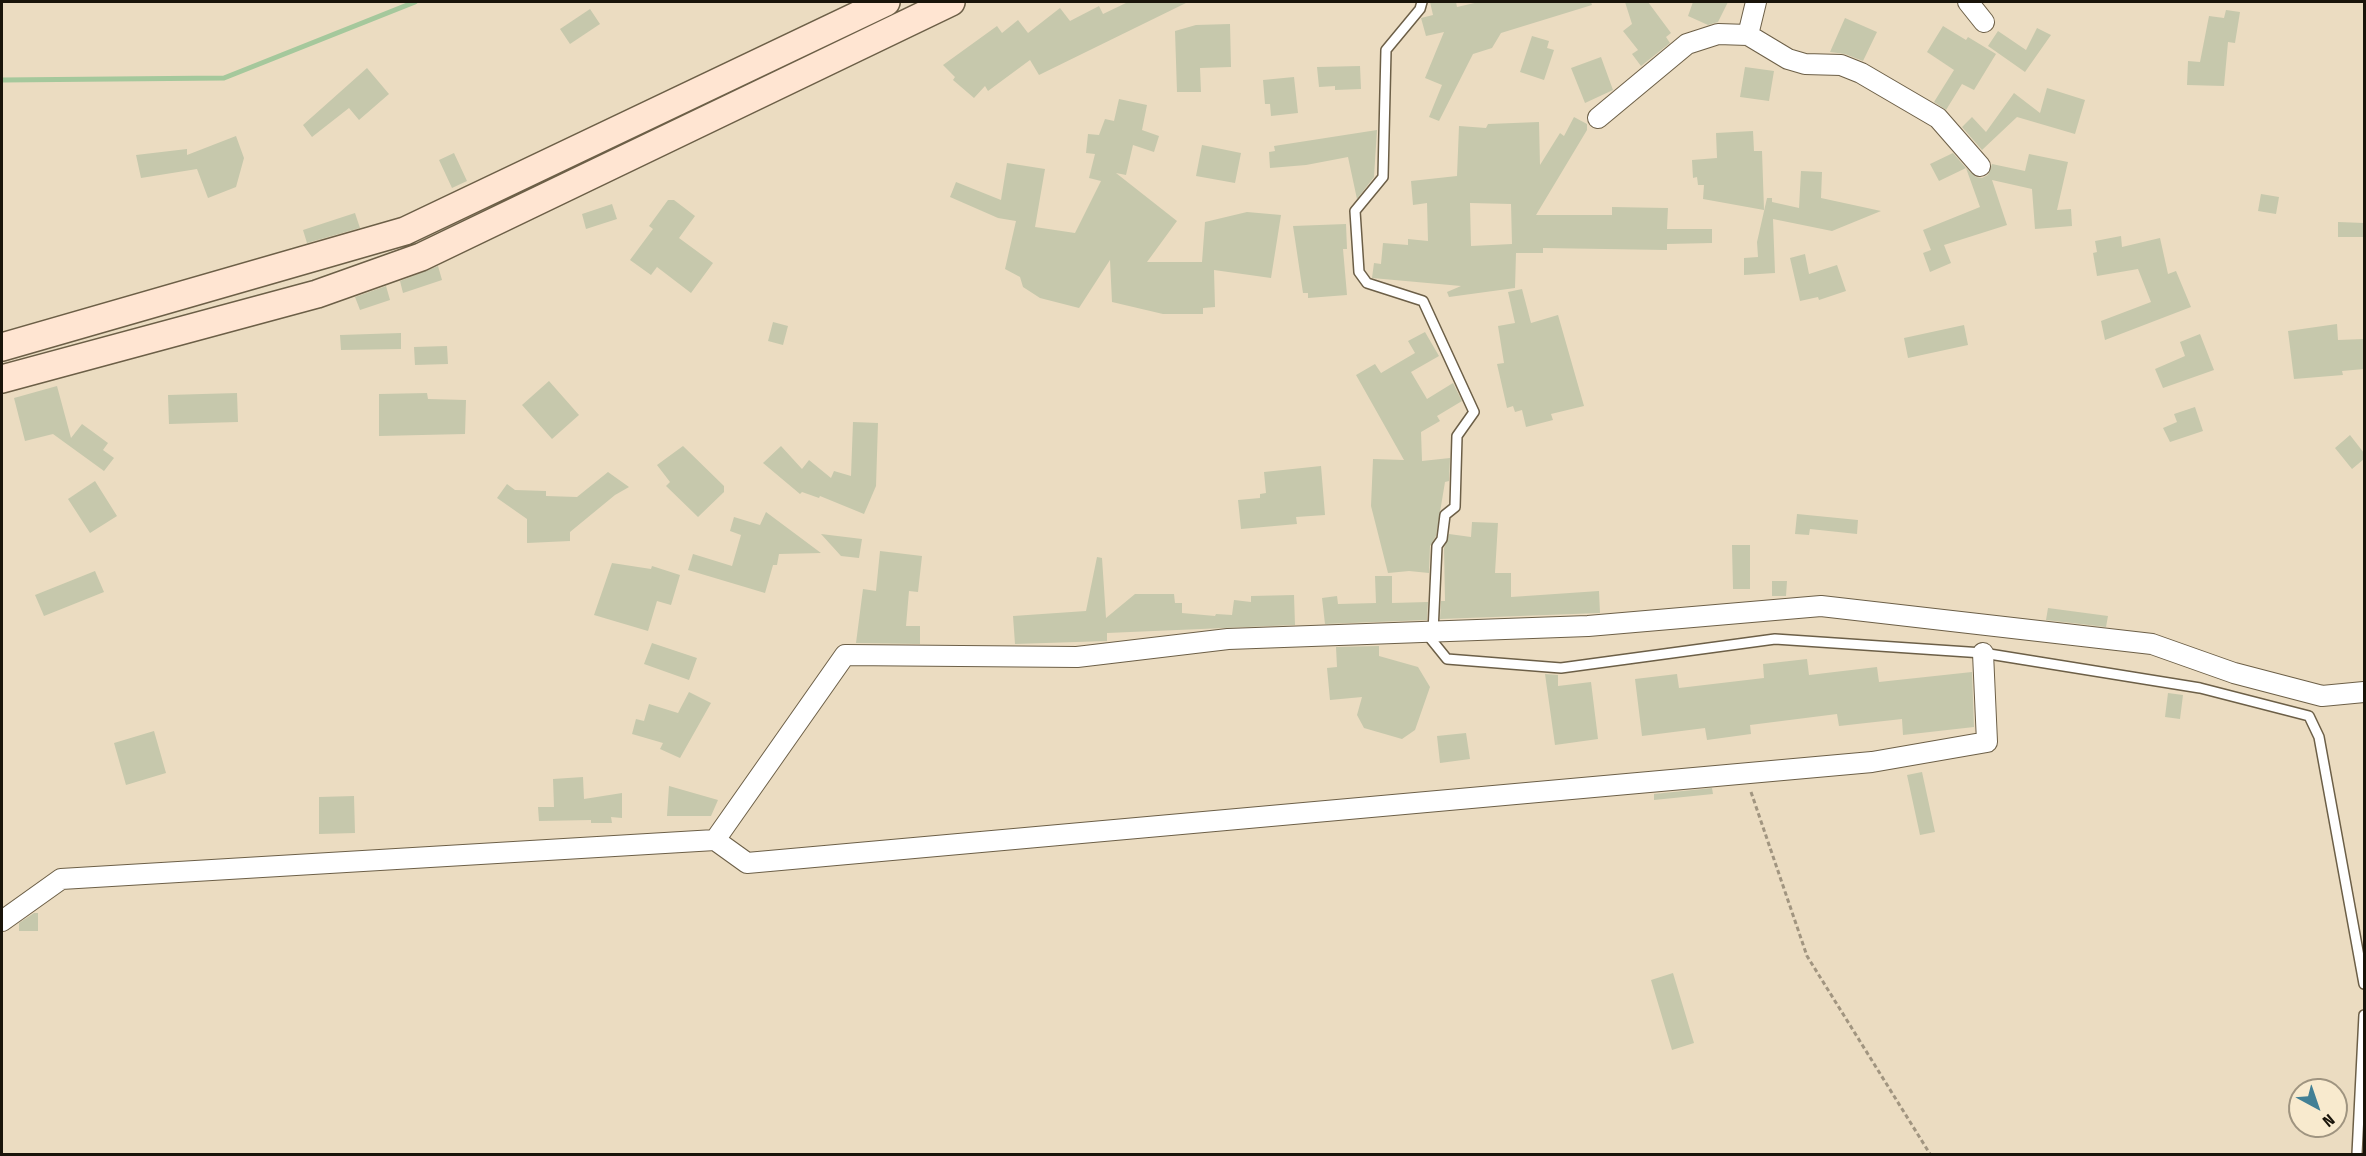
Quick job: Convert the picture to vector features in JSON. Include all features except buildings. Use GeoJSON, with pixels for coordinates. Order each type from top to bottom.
{"type":"FeatureCollection","features":[{"type":"Feature","properties":{"kind":"main road"},"geometry":{"type":"LineString","coordinates":[[2,347],[405,231],[886,2]]}},
{"type":"Feature","properties":{"kind":"main road"},"geometry":{"type":"LineString","coordinates":[[2,379],[317,294],[421,257],[951,2]]}},
{"type":"Feature","properties":{"kind":"street"},"geometry":{"type":"LineString","coordinates":[[1748,35],[1756,2]]}},
{"type":"Feature","properties":{"kind":"street"},"geometry":{"type":"LineString","coordinates":[[1968,2],[1984,22]]}},
{"type":"Feature","properties":{"kind":"street"},"geometry":{"type":"LineString","coordinates":[[1598,118],[1687,44],[1718,34],[1748,35],[1788,59],[1805,64],[1841,65],[1861,73],[1938,118],[1980,166]]}},
{"type":"Feature","properties":{"kind":"street"},"geometry":{"type":"LineString","coordinates":[[716,840],[845,655],[1077,657],[1228,639],[1588,626],[1821,606],[2152,644],[2234,673],[2322,696],[2364,692]]}},
{"type":"Feature","properties":{"kind":"street"},"geometry":{"type":"LineString","coordinates":[[2,921],[61,879],[716,840],[747,863],[1872,762],[1986,742],[1983,653]]}},
{"type":"Feature","properties":{"kind":"lane"},"geometry":{"type":"LineString","coordinates":[[1422,2],[1420,9],[1386,50],[1383,177],[1354,212],[1359,273],[1367,283],[1423,302],[1474,412],[1457,436],[1455,507],[1445,515],[1443,538],[1437,546],[1430,632],[1448,659],[1561,668],[1775,639],[1983,653],[2200,688],[2309,716],[2319,737],[2364,984]]}},
{"type":"Feature","properties":{"kind":"lane"},"geometry":{"type":"LineString","coordinates":[[2357,1155],[2364,1015]]}},
{"type":"Feature","properties":{"kind":"path"},"geometry":{"type":"LineString","coordinates":[[1744,773],[1807,956],[1930,1155]]}},
{"type":"Feature","properties":{"kind":"waterway"},"geometry":{"type":"LineString","coordinates":[[2,80],[224,78],[415,2]]}}]}
